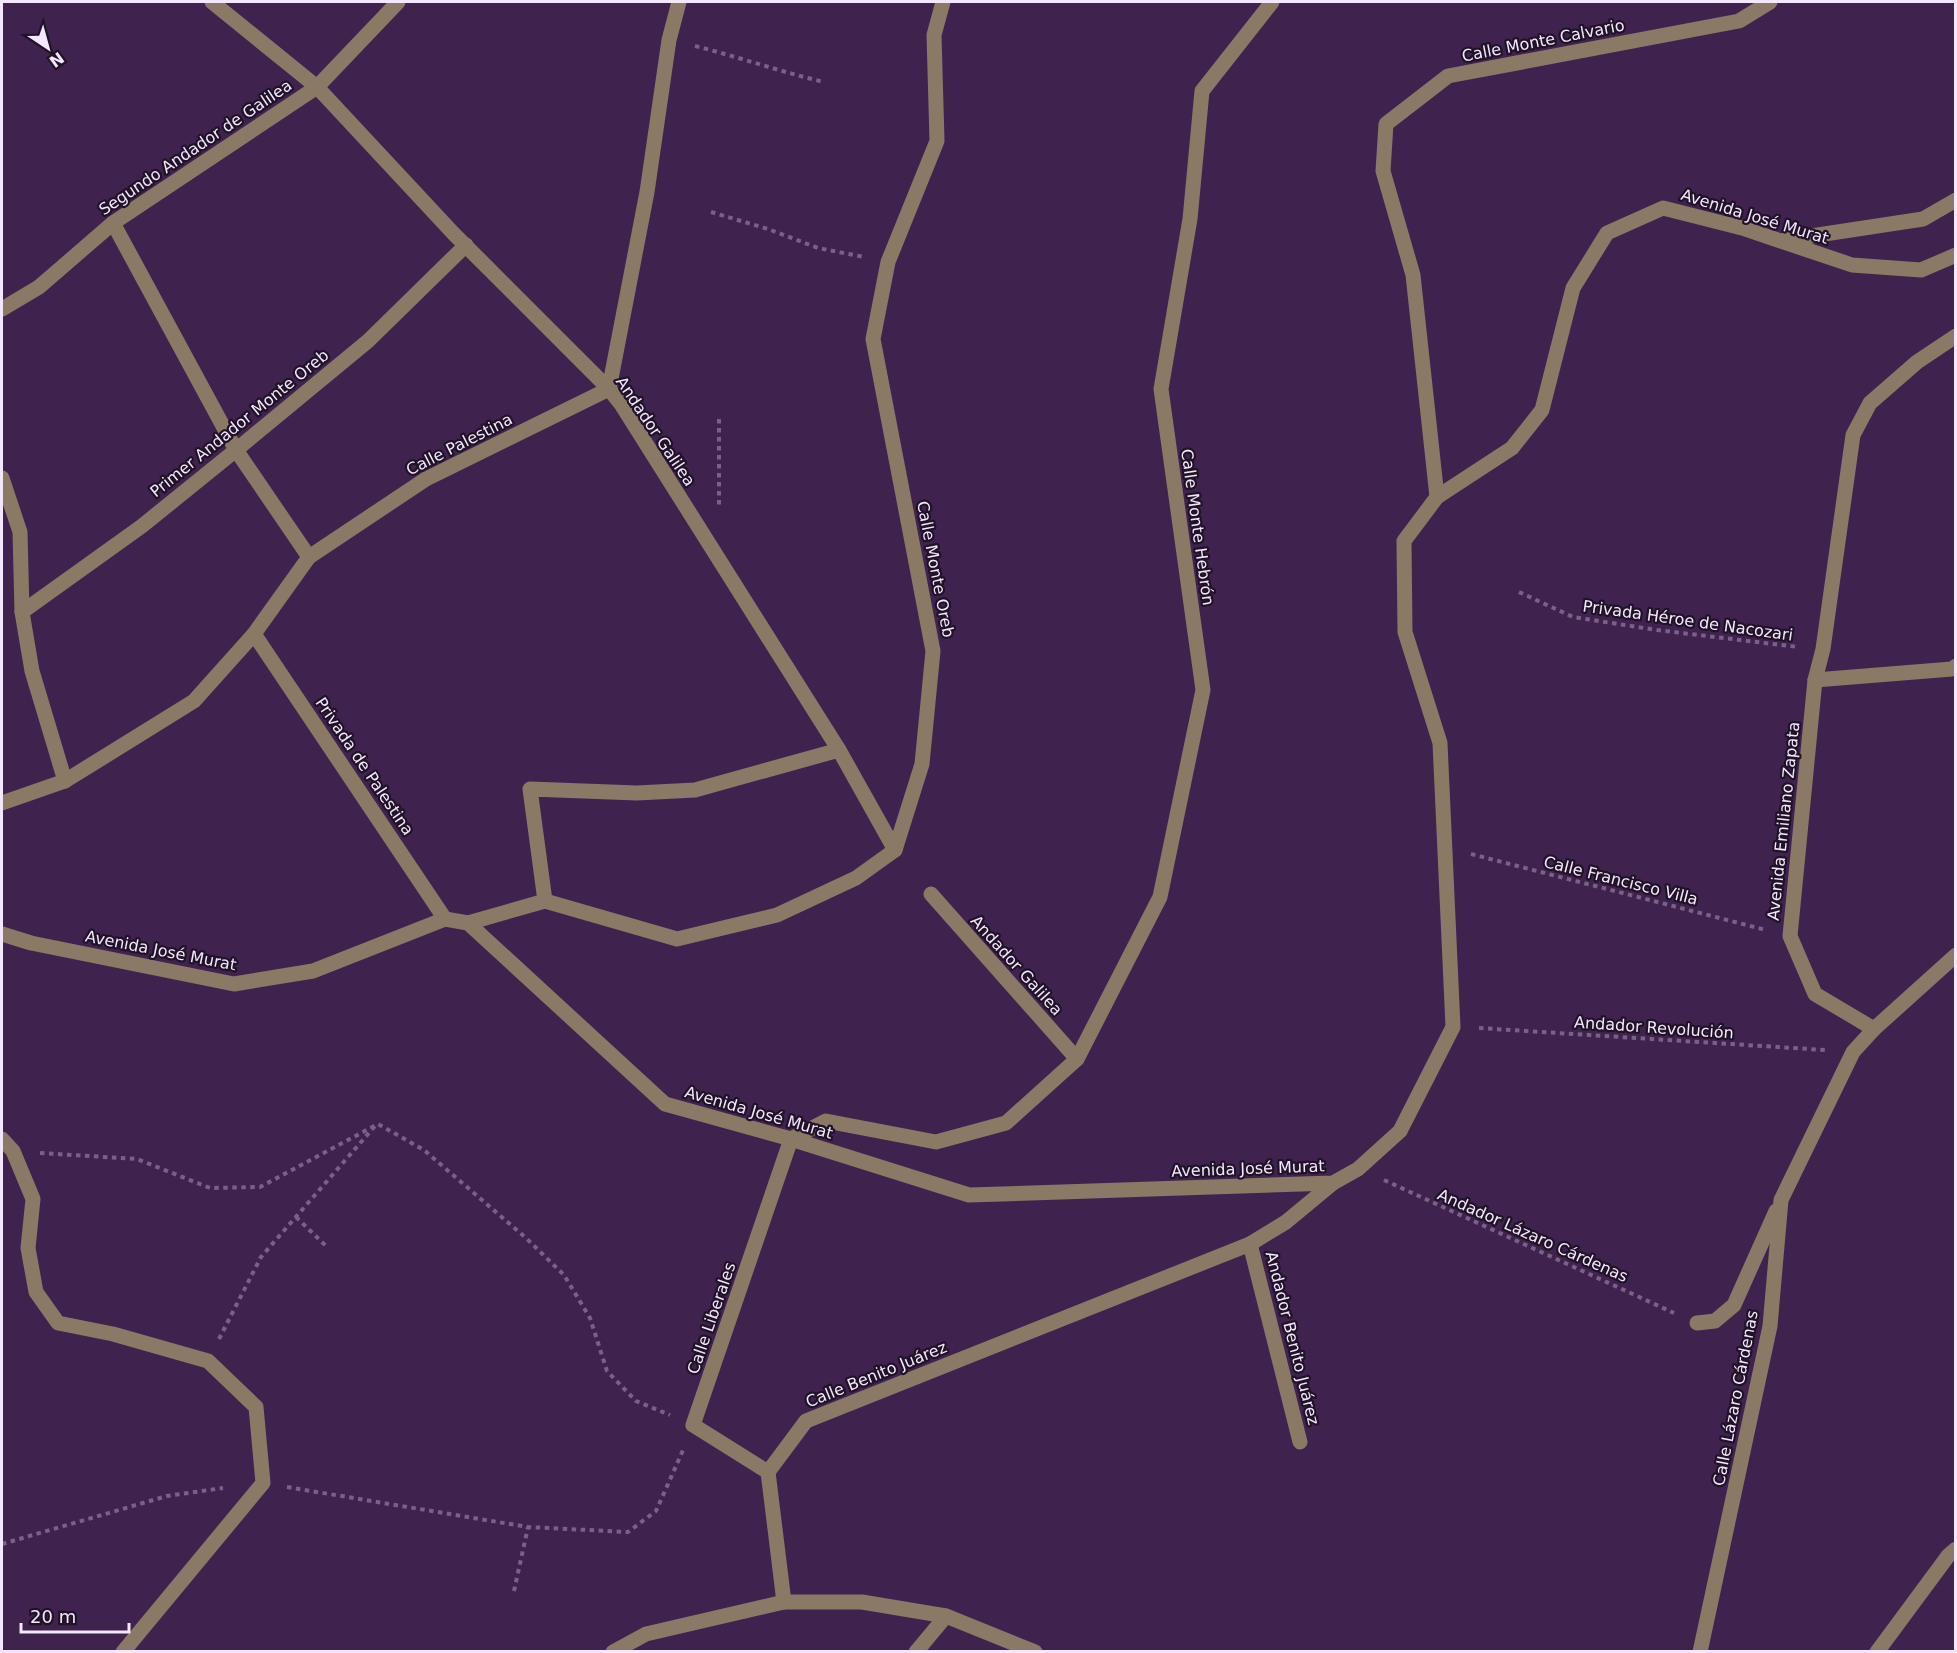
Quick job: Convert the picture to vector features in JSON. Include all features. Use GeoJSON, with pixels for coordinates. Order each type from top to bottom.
{"type":"FeatureCollection","features":[{"type":"Feature","properties":{"kind":"street","name":"Andador Galilea"},"geometry":{"type":"LineString","coordinates":[[212,2],[317,87],[466,245],[609,389],[621,404],[840,750],[895,850]]}},
{"type":"Feature","properties":{"kind":"street","name":"Segundo Andador de Galilea"},"geometry":{"type":"LineString","coordinates":[[2,309],[39,287],[113,223],[317,87],[398,2]]}},
{"type":"Feature","properties":{"kind":"street"},"geometry":{"type":"LineString","coordinates":[[609,389],[647,192],[669,40],[680,2]]}},
{"type":"Feature","properties":{"kind":"street","name":"Calle Monte Oreb"},"geometry":{"type":"LineString","coordinates":[[895,850],[922,765],[933,651],[873,339],[888,262],[937,141],[934,35],[943,2]]}},
{"type":"Feature","properties":{"kind":"street","name":"Calle Monte Hebrón"},"geometry":{"type":"LineString","coordinates":[[1077,1059],[1160,897],[1203,690],[1161,389],[1190,219],[1202,91],[1272,2]]}},
{"type":"Feature","properties":{"kind":"street","name":"Calle Monte Calvario"},"geometry":{"type":"LineString","coordinates":[[1437,497],[1413,275],[1383,171],[1386,124],[1449,76],[1739,21],[1770,2]]}},
{"type":"Feature","properties":{"kind":"street"},"geometry":{"type":"LineString","coordinates":[[1781,241],[1923,219],[1956,200]]}},
{"type":"Feature","properties":{"kind":"street","name":"Avenida José Murat"},"geometry":{"type":"LineString","coordinates":[[468,923],[665,1104],[791,1139],[969,1195],[1333,1183],[1358,1169],[1400,1131],[1453,1027],[1440,743],[1405,632],[1404,541],[1437,497],[1512,448],[1542,410],[1573,288],[1607,233],[1663,208],[1742,228],[1852,265],[1922,270],[1956,255]]}},
{"type":"Feature","properties":{"kind":"street"},"geometry":{"type":"LineString","coordinates":[[113,223],[236,450],[309,557]]}},
{"type":"Feature","properties":{"kind":"street","name":"Primer Andador Monte Oreb"},"geometry":{"type":"LineString","coordinates":[[22,612],[142,526],[368,341],[466,245]]}},
{"type":"Feature","properties":{"kind":"street","name":"Avenida Emiliano Zapata"},"geometry":{"type":"LineString","coordinates":[[1874,1029],[1815,994],[1790,936],[1815,680],[1823,649],[1853,435],[1870,403],[1917,362],[1956,336]]}},
{"type":"Feature","properties":{"kind":"street","name":"Calle Palestina"},"geometry":{"type":"LineString","coordinates":[[2,803],[65,781],[194,701],[254,634],[309,557],[426,479],[609,389]]}},
{"type":"Feature","properties":{"kind":"street"},"geometry":{"type":"LineString","coordinates":[[2,478],[20,532],[22,612],[32,671],[65,781]]}},
{"type":"Feature","properties":{"kind":"street","name":"Privada de Palestina"},"geometry":{"type":"LineString","coordinates":[[254,634],[445,919]]}},
{"type":"Feature","properties":{"kind":"street"},"geometry":{"type":"LineString","coordinates":[[1815,680],[1952,669],[1956,666]]}},
{"type":"Feature","properties":{"kind":"street"},"geometry":{"type":"LineString","coordinates":[[544,901],[530,789],[637,793],[695,790],[840,750]]}},
{"type":"Feature","properties":{"kind":"street"},"geometry":{"type":"LineString","coordinates":[[445,919],[468,923],[544,901],[677,939],[777,915],[856,878],[895,850]]}},
{"type":"Feature","properties":{"kind":"street","name":"Andador Galilea"},"geometry":{"type":"LineString","coordinates":[[931,894],[1077,1059]]}},
{"type":"Feature","properties":{"kind":"street","name":"Avenida José Murat"},"geometry":{"type":"LineString","coordinates":[[2,934],[31,943],[234,984],[313,970],[445,919]]}},
{"type":"Feature","properties":{"kind":"street"},"geometry":{"type":"LineString","coordinates":[[1874,1029],[1956,955]]}},
{"type":"Feature","properties":{"kind":"street","name":"Calle Lázaro Cárdenas"},"geometry":{"type":"LineString","coordinates":[[1700,1652],[1770,1326],[1780,1200],[1853,1052],[1874,1029]]}},
{"type":"Feature","properties":{"kind":"street"},"geometry":{"type":"LineString","coordinates":[[791,1139],[826,1120],[936,1142],[976,1131],[1006,1122],[1077,1059]]}},
{"type":"Feature","properties":{"kind":"street"},"geometry":{"type":"LineString","coordinates":[[2,1139],[13,1151],[33,1199],[28,1248],[36,1292],[58,1323],[113,1334],[208,1361],[256,1407],[263,1483],[123,1652]]}},
{"type":"Feature","properties":{"kind":"street","name":"Calle Liberales"},"geometry":{"type":"LineString","coordinates":[[693,1425],[791,1139]]}},
{"type":"Feature","properties":{"kind":"street","name":"Calle Benito Juárez"},"geometry":{"type":"LineString","coordinates":[[768,1472],[806,1421],[1250,1244],[1286,1222],[1333,1183]]}},
{"type":"Feature","properties":{"kind":"street"},"geometry":{"type":"LineString","coordinates":[[1697,1323],[1715,1321],[1734,1305],[1780,1200]]}},
{"type":"Feature","properties":{"kind":"street","name":"Andador Benito Juárez"},"geometry":{"type":"LineString","coordinates":[[1250,1244],[1300,1442]]}},
{"type":"Feature","properties":{"kind":"street"},"geometry":{"type":"LineString","coordinates":[[693,1425],[768,1472],[784,1602]]}},
{"type":"Feature","properties":{"kind":"street"},"geometry":{"type":"LineString","coordinates":[[1877,1652],[1948,1556],[1956,1549]]}},
{"type":"Feature","properties":{"kind":"street"},"geometry":{"type":"LineString","coordinates":[[613,1652],[646,1634],[784,1602],[862,1602],[946,1616],[1035,1652]]}},
{"type":"Feature","properties":{"kind":"street"},"geometry":{"type":"LineString","coordinates":[[916,1652],[946,1616]]}},
{"type":"Feature","properties":{"kind":"path"},"geometry":{"type":"LineString","coordinates":[[669,40],[824,82]]}},
{"type":"Feature","properties":{"kind":"path"},"geometry":{"type":"LineString","coordinates":[[711,212],[768,229],[818,248],[888,262]]}},
{"type":"Feature","properties":{"kind":"path"},"geometry":{"type":"LineString","coordinates":[[719,418],[719,510]]}},
{"type":"Feature","properties":{"kind":"path","name":"Privada Héroe de Nacozari"},"geometry":{"type":"LineString","coordinates":[[1519,592],[1573,617],[1657,630],[1823,649]]}},
{"type":"Feature","properties":{"kind":"path","name":"Calle Francisco Villa"},"geometry":{"type":"LineString","coordinates":[[1445,848],[1790,936]]}},
{"type":"Feature","properties":{"kind":"path","name":"Andador Revolución"},"geometry":{"type":"LineString","coordinates":[[1453,1027],[1853,1052]]}},
{"type":"Feature","properties":{"kind":"path"},"geometry":{"type":"LineString","coordinates":[[13,1151],[138,1159],[210,1188],[260,1187],[378,1124]]}},
{"type":"Feature","properties":{"kind":"path"},"geometry":{"type":"LineString","coordinates":[[208,1361],[261,1257],[378,1124]]}},
{"type":"Feature","properties":{"kind":"path"},"geometry":{"type":"LineString","coordinates":[[2,1544],[167,1496],[263,1483],[528,1527],[628,1532],[656,1511],[693,1425],[636,1401],[608,1371],[590,1318],[564,1275],[526,1238],[424,1150],[378,1124]]}},
{"type":"Feature","properties":{"kind":"path","name":"Andador Lázaro Cárdenas"},"geometry":{"type":"LineString","coordinates":[[1358,1169],[1697,1323]]}},
{"type":"Feature","properties":{"kind":"path"},"geometry":{"type":"LineString","coordinates":[[296,1217],[328,1248]]}},
{"type":"Feature","properties":{"kind":"path"},"geometry":{"type":"LineString","coordinates":[[514,1591],[528,1527]]}}]}
